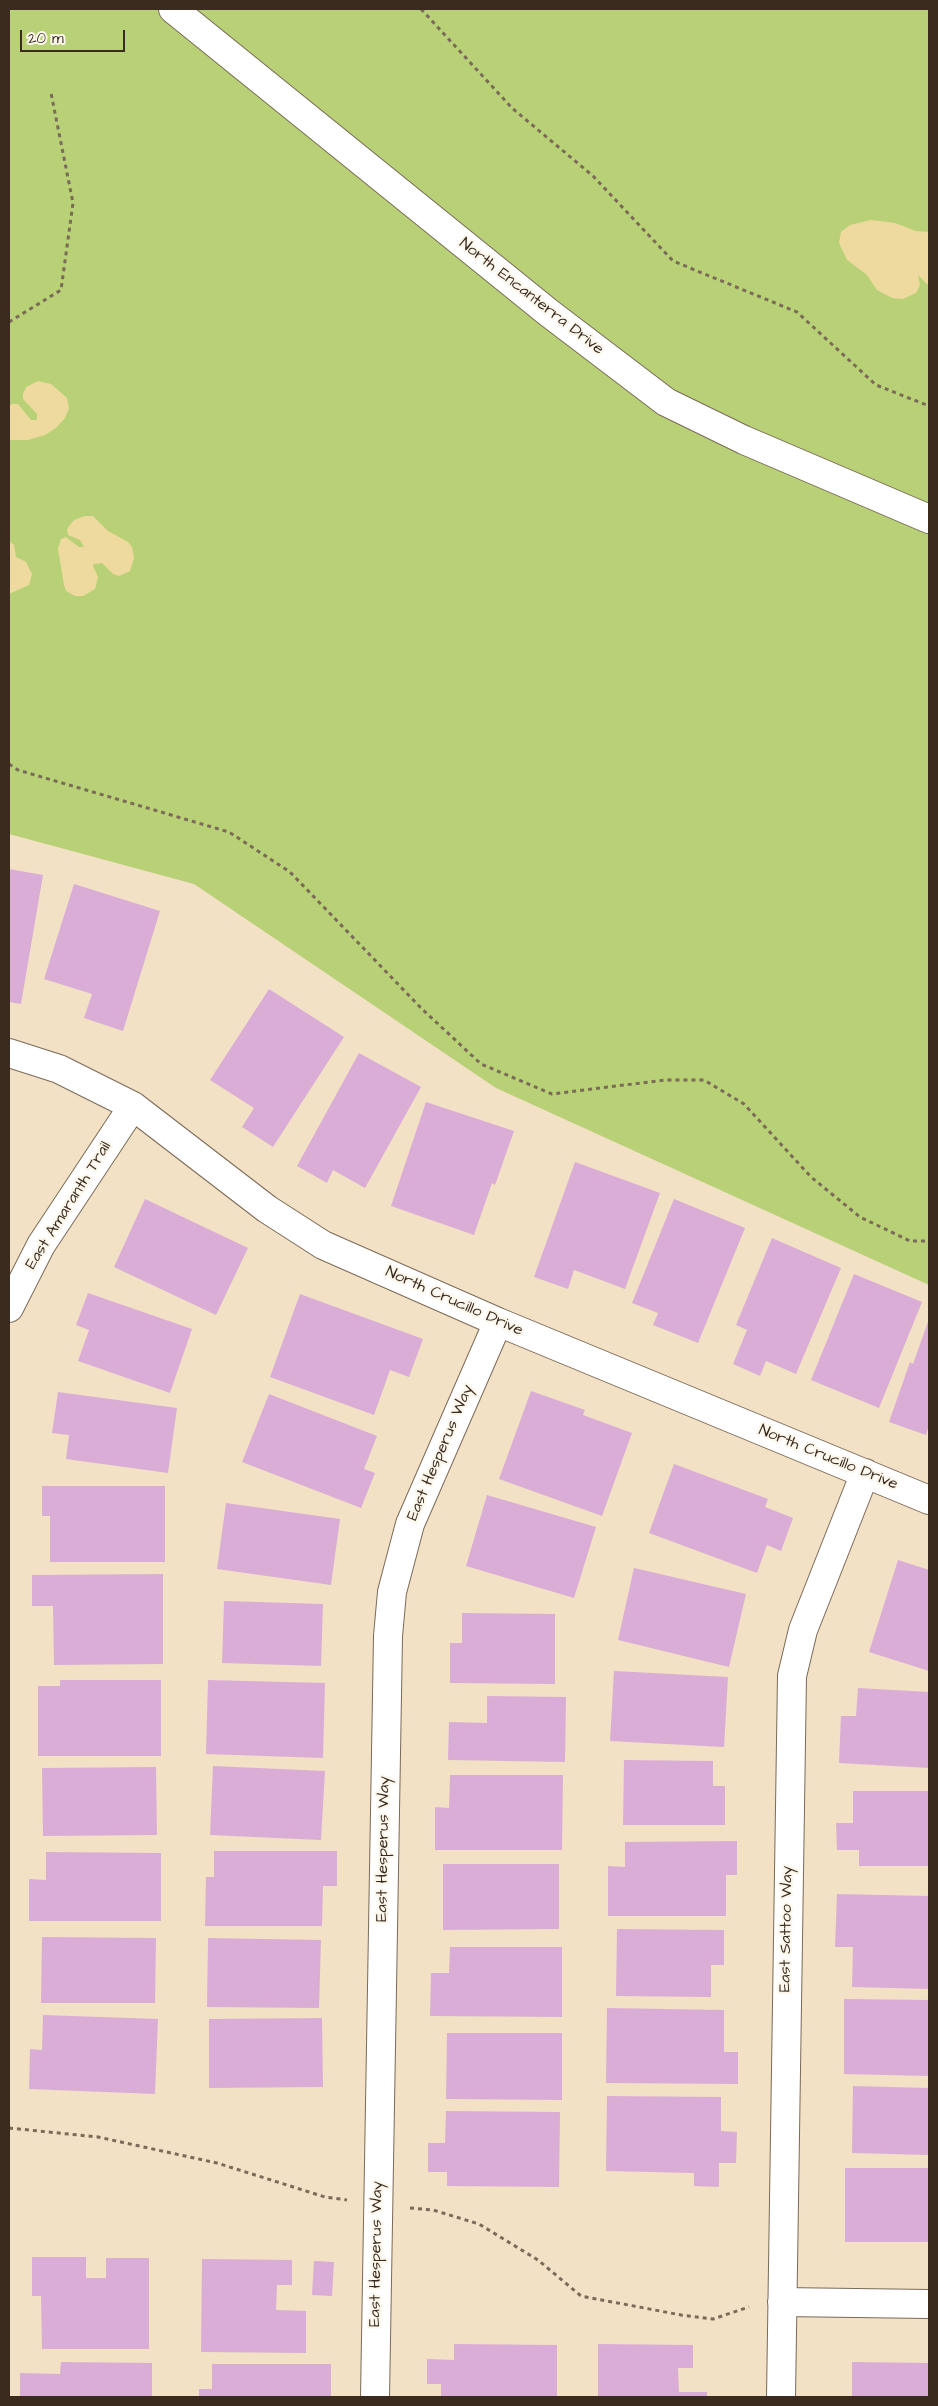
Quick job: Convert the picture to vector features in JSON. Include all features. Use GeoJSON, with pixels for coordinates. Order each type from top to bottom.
{"type":"FeatureCollection","features":[{"type":"Feature","properties":{"kind":"street","name":"North Encanterra Drive"},"geometry":{"type":"LineString","coordinates":[[173,9],[542,307],[666,402],[744,440],[929,519]]}},
{"type":"Feature","properties":{"kind":"street","name":"North Crucillo Drive"},"geometry":{"type":"LineString","coordinates":[[9,1053],[59,1069],[133,1106],[267,1209],[323,1245],[498,1322],[929,1500]]}},
{"type":"Feature","properties":{"kind":"street","name":"East Amaranth Trail"},"geometry":{"type":"LineString","coordinates":[[9,1308],[41,1245],[133,1106]]}},
{"type":"Feature","properties":{"kind":"street","name":"East Hesperus Way"},"geometry":{"type":"LineString","coordinates":[[375,2397],[388,1646],[392,1592],[410,1524],[498,1322]]}},
{"type":"Feature","properties":{"kind":"street","name":"East Sattoo Way"},"geometry":{"type":"LineString","coordinates":[[781,2397],[792,1676],[803,1630],[865,1473]]}},
{"type":"Feature","properties":{"kind":"street"},"geometry":{"type":"LineString","coordinates":[[782,2302],[929,2304]]}},
{"type":"Feature","properties":{"kind":"path"},"geometry":{"type":"LineString","coordinates":[[421,9],[512,108],[593,176],[672,261],[797,312],[876,385],[929,406]]}},
{"type":"Feature","properties":{"kind":"path"},"geometry":{"type":"LineString","coordinates":[[9,322],[61,290],[73,203],[50,93]]}},
{"type":"Feature","properties":{"kind":"path"},"geometry":{"type":"LineString","coordinates":[[9,764],[18,770],[229,832],[290,872],[421,1008],[481,1064],[552,1094],[665,1080],[704,1080],[744,1104],[812,1177],[860,1217],[910,1241],[929,1241]]}},
{"type":"Feature","properties":{"kind":"green space"},"geometry":{"type":"Polygon","coordinates":[[[9,9],[929,9],[929,1285],[496,1088],[194,884],[9,834],[9,9]]]}},
{"type":"Feature","properties":{"kind":"sand"},"geometry":{"type":"Polygon","coordinates":[[[871,220],[895,223],[916,231],[929,232],[929,286],[918,275],[920,285],[916,293],[903,299],[892,298],[877,290],[867,275],[847,260],[839,243],[841,232],[850,225],[871,220]]]}},
{"type":"Feature","properties":{"kind":"sand"},"geometry":{"type":"Polygon","coordinates":[[[38,381],[51,384],[67,398],[69,408],[65,418],[56,428],[45,435],[28,440],[9,440],[9,406],[18,404],[31,420],[37,420],[37,414],[23,399],[23,394],[26,387],[38,381]]]}},
{"type":"Feature","properties":{"kind":"sand"},"geometry":{"type":"Polygon","coordinates":[[[85,516],[93,516],[108,531],[128,542],[132,547],[134,558],[130,571],[119,576],[113,574],[102,563],[94,564],[93,566],[98,577],[95,589],[83,596],[75,596],[66,591],[58,549],[61,539],[66,537],[79,547],[84,547],[80,540],[68,535],[67,529],[74,520],[85,516]]]}},
{"type":"Feature","properties":{"kind":"sand"},"geometry":{"type":"Polygon","coordinates":[[[9,541],[14,545],[16,557],[26,562],[32,574],[29,585],[11,593],[9,593],[9,541]]]}},
{"type":"Feature","properties":{"kind":"building"},"geometry":{"type":"Polygon","coordinates":[[[9,869],[43,875],[21,1004],[9,1002],[9,869]]]}},
{"type":"Feature","properties":{"kind":"building"},"geometry":{"type":"Polygon","coordinates":[[[74,884],[160,911],[123,1031],[84,1018],[92,994],[44,979],[74,884]]]}},
{"type":"Feature","properties":{"kind":"building"},"geometry":{"type":"Polygon","coordinates":[[[269,989],[344,1037],[273,1147],[242,1127],[254,1108],[210,1080],[269,989]]]}},
{"type":"Feature","properties":{"kind":"building"},"geometry":{"type":"Polygon","coordinates":[[[359,1053],[421,1087],[365,1188],[333,1170],[327,1183],[297,1166],[359,1053]]]}},
{"type":"Feature","properties":{"kind":"building"},"geometry":{"type":"Polygon","coordinates":[[[426,1102],[514,1131],[495,1185],[492,1183],[474,1235],[391,1206],[426,1102]]]}},
{"type":"Feature","properties":{"kind":"building"},"geometry":{"type":"Polygon","coordinates":[[[575,1162],[660,1193],[625,1289],[574,1270],[568,1289],[534,1277],[575,1162]]]}},
{"type":"Feature","properties":{"kind":"building"},"geometry":{"type":"Polygon","coordinates":[[[145,1199],[248,1248],[216,1315],[114,1267],[145,1199]]]}},
{"type":"Feature","properties":{"kind":"building"},"geometry":{"type":"Polygon","coordinates":[[[674,1199],[745,1228],[698,1343],[653,1325],[658,1313],[632,1303],[674,1199]]]}},
{"type":"Feature","properties":{"kind":"building"},"geometry":{"type":"Polygon","coordinates":[[[772,1238],[841,1268],[796,1374],[766,1361],[760,1376],[733,1364],[747,1330],[736,1325],[772,1238]]]}},
{"type":"Feature","properties":{"kind":"building"},"geometry":{"type":"Polygon","coordinates":[[[854,1274],[922,1302],[879,1408],[811,1380],[854,1274]]]}},
{"type":"Feature","properties":{"kind":"building"},"geometry":{"type":"Polygon","coordinates":[[[88,1293],[192,1329],[170,1393],[78,1361],[89,1330],[76,1325],[88,1293]]]}},
{"type":"Feature","properties":{"kind":"building"},"geometry":{"type":"Polygon","coordinates":[[[300,1294],[423,1339],[409,1377],[390,1370],[374,1415],[270,1377],[300,1294]]]}},
{"type":"Feature","properties":{"kind":"building"},"geometry":{"type":"Polygon","coordinates":[[[929,1319],[929,1429],[926,1435],[889,1422],[910,1362],[913,1364],[929,1319]]]}},
{"type":"Feature","properties":{"kind":"building"},"geometry":{"type":"Polygon","coordinates":[[[531,1391],[585,1410],[583,1415],[632,1433],[602,1516],[499,1479],[531,1391]]]}},
{"type":"Feature","properties":{"kind":"building"},"geometry":{"type":"Polygon","coordinates":[[[58,1392],[177,1408],[168,1473],[66,1459],[69,1435],[52,1433],[58,1392]]]}},
{"type":"Feature","properties":{"kind":"building"},"geometry":{"type":"Polygon","coordinates":[[[269,1394],[377,1436],[364,1469],[375,1473],[361,1508],[242,1462],[269,1394]]]}},
{"type":"Feature","properties":{"kind":"building"},"geometry":{"type":"Polygon","coordinates":[[[674,1464],[768,1499],[765,1507],[793,1518],[781,1551],[767,1545],[757,1573],[649,1533],[674,1464]]]}},
{"type":"Feature","properties":{"kind":"building"},"geometry":{"type":"Polygon","coordinates":[[[42,1486],[165,1486],[165,1562],[50,1562],[50,1516],[42,1516],[42,1486]]]}},
{"type":"Feature","properties":{"kind":"building"},"geometry":{"type":"Polygon","coordinates":[[[487,1495],[596,1527],[574,1598],[466,1566],[487,1495]]]}},
{"type":"Feature","properties":{"kind":"building"},"geometry":{"type":"Polygon","coordinates":[[[226,1503],[340,1519],[331,1585],[217,1569],[226,1503]]]}},
{"type":"Feature","properties":{"kind":"building"},"geometry":{"type":"Polygon","coordinates":[[[898,1560],[929,1570],[929,1671],[869,1652],[898,1560]]]}},
{"type":"Feature","properties":{"kind":"building"},"geometry":{"type":"Polygon","coordinates":[[[634,1568],[746,1594],[729,1667],[618,1640],[634,1568]]]}},
{"type":"Feature","properties":{"kind":"building"},"geometry":{"type":"Polygon","coordinates":[[[163,1574],[163,1664],[54,1665],[53,1606],[32,1606],[32,1575],[163,1574]]]}},
{"type":"Feature","properties":{"kind":"building"},"geometry":{"type":"Polygon","coordinates":[[[224,1601],[323,1604],[321,1666],[222,1663],[224,1601]]]}},
{"type":"Feature","properties":{"kind":"building"},"geometry":{"type":"Polygon","coordinates":[[[462,1613],[555,1614],[555,1684],[450,1683],[450,1643],[462,1643],[462,1613]]]}},
{"type":"Feature","properties":{"kind":"building"},"geometry":{"type":"Polygon","coordinates":[[[614,1671],[728,1677],[724,1747],[610,1741],[614,1671]]]}},
{"type":"Feature","properties":{"kind":"building"},"geometry":{"type":"Polygon","coordinates":[[[60,1680],[161,1680],[161,1756],[38,1756],[38,1686],[60,1686],[60,1680]]]}},
{"type":"Feature","properties":{"kind":"building"},"geometry":{"type":"Polygon","coordinates":[[[208,1680],[325,1683],[323,1758],[206,1754],[208,1680]]]}},
{"type":"Feature","properties":{"kind":"building"},"geometry":{"type":"Polygon","coordinates":[[[858,1688],[929,1692],[929,1768],[839,1763],[841,1716],[856,1716],[858,1688]]]}},
{"type":"Feature","properties":{"kind":"building"},"geometry":{"type":"Polygon","coordinates":[[[487,1696],[566,1697],[565,1762],[448,1760],[449,1722],[487,1723],[487,1696]]]}},
{"type":"Feature","properties":{"kind":"building"},"geometry":{"type":"Polygon","coordinates":[[[624,1760],[713,1761],[713,1786],[725,1786],[725,1825],[623,1825],[624,1760]]]}},
{"type":"Feature","properties":{"kind":"building"},"geometry":{"type":"Polygon","coordinates":[[[213,1766],[325,1771],[321,1840],[210,1835],[213,1766]]]}},
{"type":"Feature","properties":{"kind":"building"},"geometry":{"type":"Polygon","coordinates":[[[156,1767],[157,1835],[43,1836],[42,1768],[156,1767]]]}},
{"type":"Feature","properties":{"kind":"building"},"geometry":{"type":"Polygon","coordinates":[[[450,1775],[563,1775],[562,1850],[435,1850],[435,1807],[449,1808],[450,1775]]]}},
{"type":"Feature","properties":{"kind":"building"},"geometry":{"type":"Polygon","coordinates":[[[853,1791],[929,1791],[929,1866],[859,1866],[859,1850],[837,1850],[836,1823],[853,1823],[853,1791]]]}},
{"type":"Feature","properties":{"kind":"building"},"geometry":{"type":"Polygon","coordinates":[[[737,1841],[737,1875],[726,1875],[726,1916],[608,1916],[608,1866],[625,1867],[625,1842],[737,1841]]]}},
{"type":"Feature","properties":{"kind":"building"},"geometry":{"type":"Polygon","coordinates":[[[214,1851],[337,1851],[337,1886],[323,1886],[322,1926],[205,1926],[206,1877],[214,1877],[214,1851]]]}},
{"type":"Feature","properties":{"kind":"building"},"geometry":{"type":"Polygon","coordinates":[[[46,1852],[161,1853],[161,1921],[29,1921],[29,1879],[46,1880],[46,1852]]]}},
{"type":"Feature","properties":{"kind":"building"},"geometry":{"type":"Polygon","coordinates":[[[443,1864],[559,1864],[559,1929],[443,1930],[443,1864]]]}},
{"type":"Feature","properties":{"kind":"building"},"geometry":{"type":"Polygon","coordinates":[[[837,1894],[929,1896],[929,1989],[852,1987],[853,1947],[835,1947],[837,1894]]]}},
{"type":"Feature","properties":{"kind":"building"},"geometry":{"type":"Polygon","coordinates":[[[617,1929],[724,1930],[724,1965],[711,1965],[711,1997],[616,1996],[617,1929]]]}},
{"type":"Feature","properties":{"kind":"building"},"geometry":{"type":"Polygon","coordinates":[[[42,1937],[156,1938],[155,2003],[41,2003],[42,1937]]]}},
{"type":"Feature","properties":{"kind":"building"},"geometry":{"type":"Polygon","coordinates":[[[208,1938],[321,1940],[319,2008],[207,2007],[208,1938]]]}},
{"type":"Feature","properties":{"kind":"building"},"geometry":{"type":"Polygon","coordinates":[[[450,1947],[562,1947],[562,2017],[430,2016],[431,1973],[449,1973],[450,1947]]]}},
{"type":"Feature","properties":{"kind":"building"},"geometry":{"type":"Polygon","coordinates":[[[844,1999],[929,2000],[929,2076],[844,2074],[844,1999]]]}},
{"type":"Feature","properties":{"kind":"building"},"geometry":{"type":"Polygon","coordinates":[[[607,2008],[724,2010],[724,2052],[738,2052],[738,2084],[606,2083],[607,2008]]]}},
{"type":"Feature","properties":{"kind":"building"},"geometry":{"type":"Polygon","coordinates":[[[43,2015],[158,2019],[155,2094],[29,2089],[30,2049],[42,2050],[43,2015]]]}},
{"type":"Feature","properties":{"kind":"building"},"geometry":{"type":"Polygon","coordinates":[[[322,2018],[323,2087],[209,2088],[209,2019],[322,2018]]]}},
{"type":"Feature","properties":{"kind":"building"},"geometry":{"type":"Polygon","coordinates":[[[447,2033],[562,2033],[562,2100],[446,2099],[447,2033]]]}},
{"type":"Feature","properties":{"kind":"building"},"geometry":{"type":"Polygon","coordinates":[[[853,2086],[929,2088],[929,2155],[852,2153],[853,2086]]]}},
{"type":"Feature","properties":{"kind":"building"},"geometry":{"type":"Polygon","coordinates":[[[607,2096],[721,2097],[721,2131],[737,2132],[736,2163],[719,2163],[719,2187],[694,2186],[694,2173],[606,2171],[607,2096]]]}},
{"type":"Feature","properties":{"kind":"building"},"geometry":{"type":"Polygon","coordinates":[[[446,2111],[560,2112],[559,2187],[447,2186],[447,2172],[428,2172],[428,2143],[445,2143],[446,2111]]]}},
{"type":"Feature","properties":{"kind":"building"},"geometry":{"type":"Polygon","coordinates":[[[845,2168],[929,2168],[929,2242],[845,2242],[845,2168]]]}},
{"type":"Feature","properties":{"kind":"building"},"geometry":{"type":"Polygon","coordinates":[[[32,2257],[86,2257],[86,2278],[106,2278],[106,2258],[149,2258],[149,2349],[42,2349],[41,2296],[32,2296],[32,2257]]]}},
{"type":"Feature","properties":{"kind":"building"},"geometry":{"type":"Polygon","coordinates":[[[202,2259],[292,2260],[292,2285],[277,2285],[276,2310],[306,2311],[306,2353],[201,2352],[202,2259]]]}},
{"type":"Feature","properties":{"kind":"building"},"geometry":{"type":"Polygon","coordinates":[[[314,2261],[334,2262],[332,2296],[312,2295],[314,2261]]]}},
{"type":"Feature","properties":{"kind":"building"},"geometry":{"type":"Polygon","coordinates":[[[454,2344],[557,2345],[557,2397],[441,2397],[441,2384],[427,2384],[427,2359],[454,2360],[454,2344]]]}},
{"type":"Feature","properties":{"kind":"building"},"geometry":{"type":"Polygon","coordinates":[[[598,2344],[693,2345],[693,2368],[678,2368],[679,2392],[707,2392],[707,2397],[598,2397],[598,2344]]]}},
{"type":"Feature","properties":{"kind":"building"},"geometry":{"type":"Polygon","coordinates":[[[61,2362],[152,2363],[152,2397],[20,2397],[20,2373],[60,2374],[61,2362]]]}},
{"type":"Feature","properties":{"kind":"building"},"geometry":{"type":"Polygon","coordinates":[[[852,2362],[929,2363],[929,2397],[852,2397],[852,2362]]]}},
{"type":"Feature","properties":{"kind":"building"},"geometry":{"type":"Polygon","coordinates":[[[212,2364],[331,2364],[331,2397],[199,2397],[199,2389],[212,2389],[212,2364]]]}}]}
